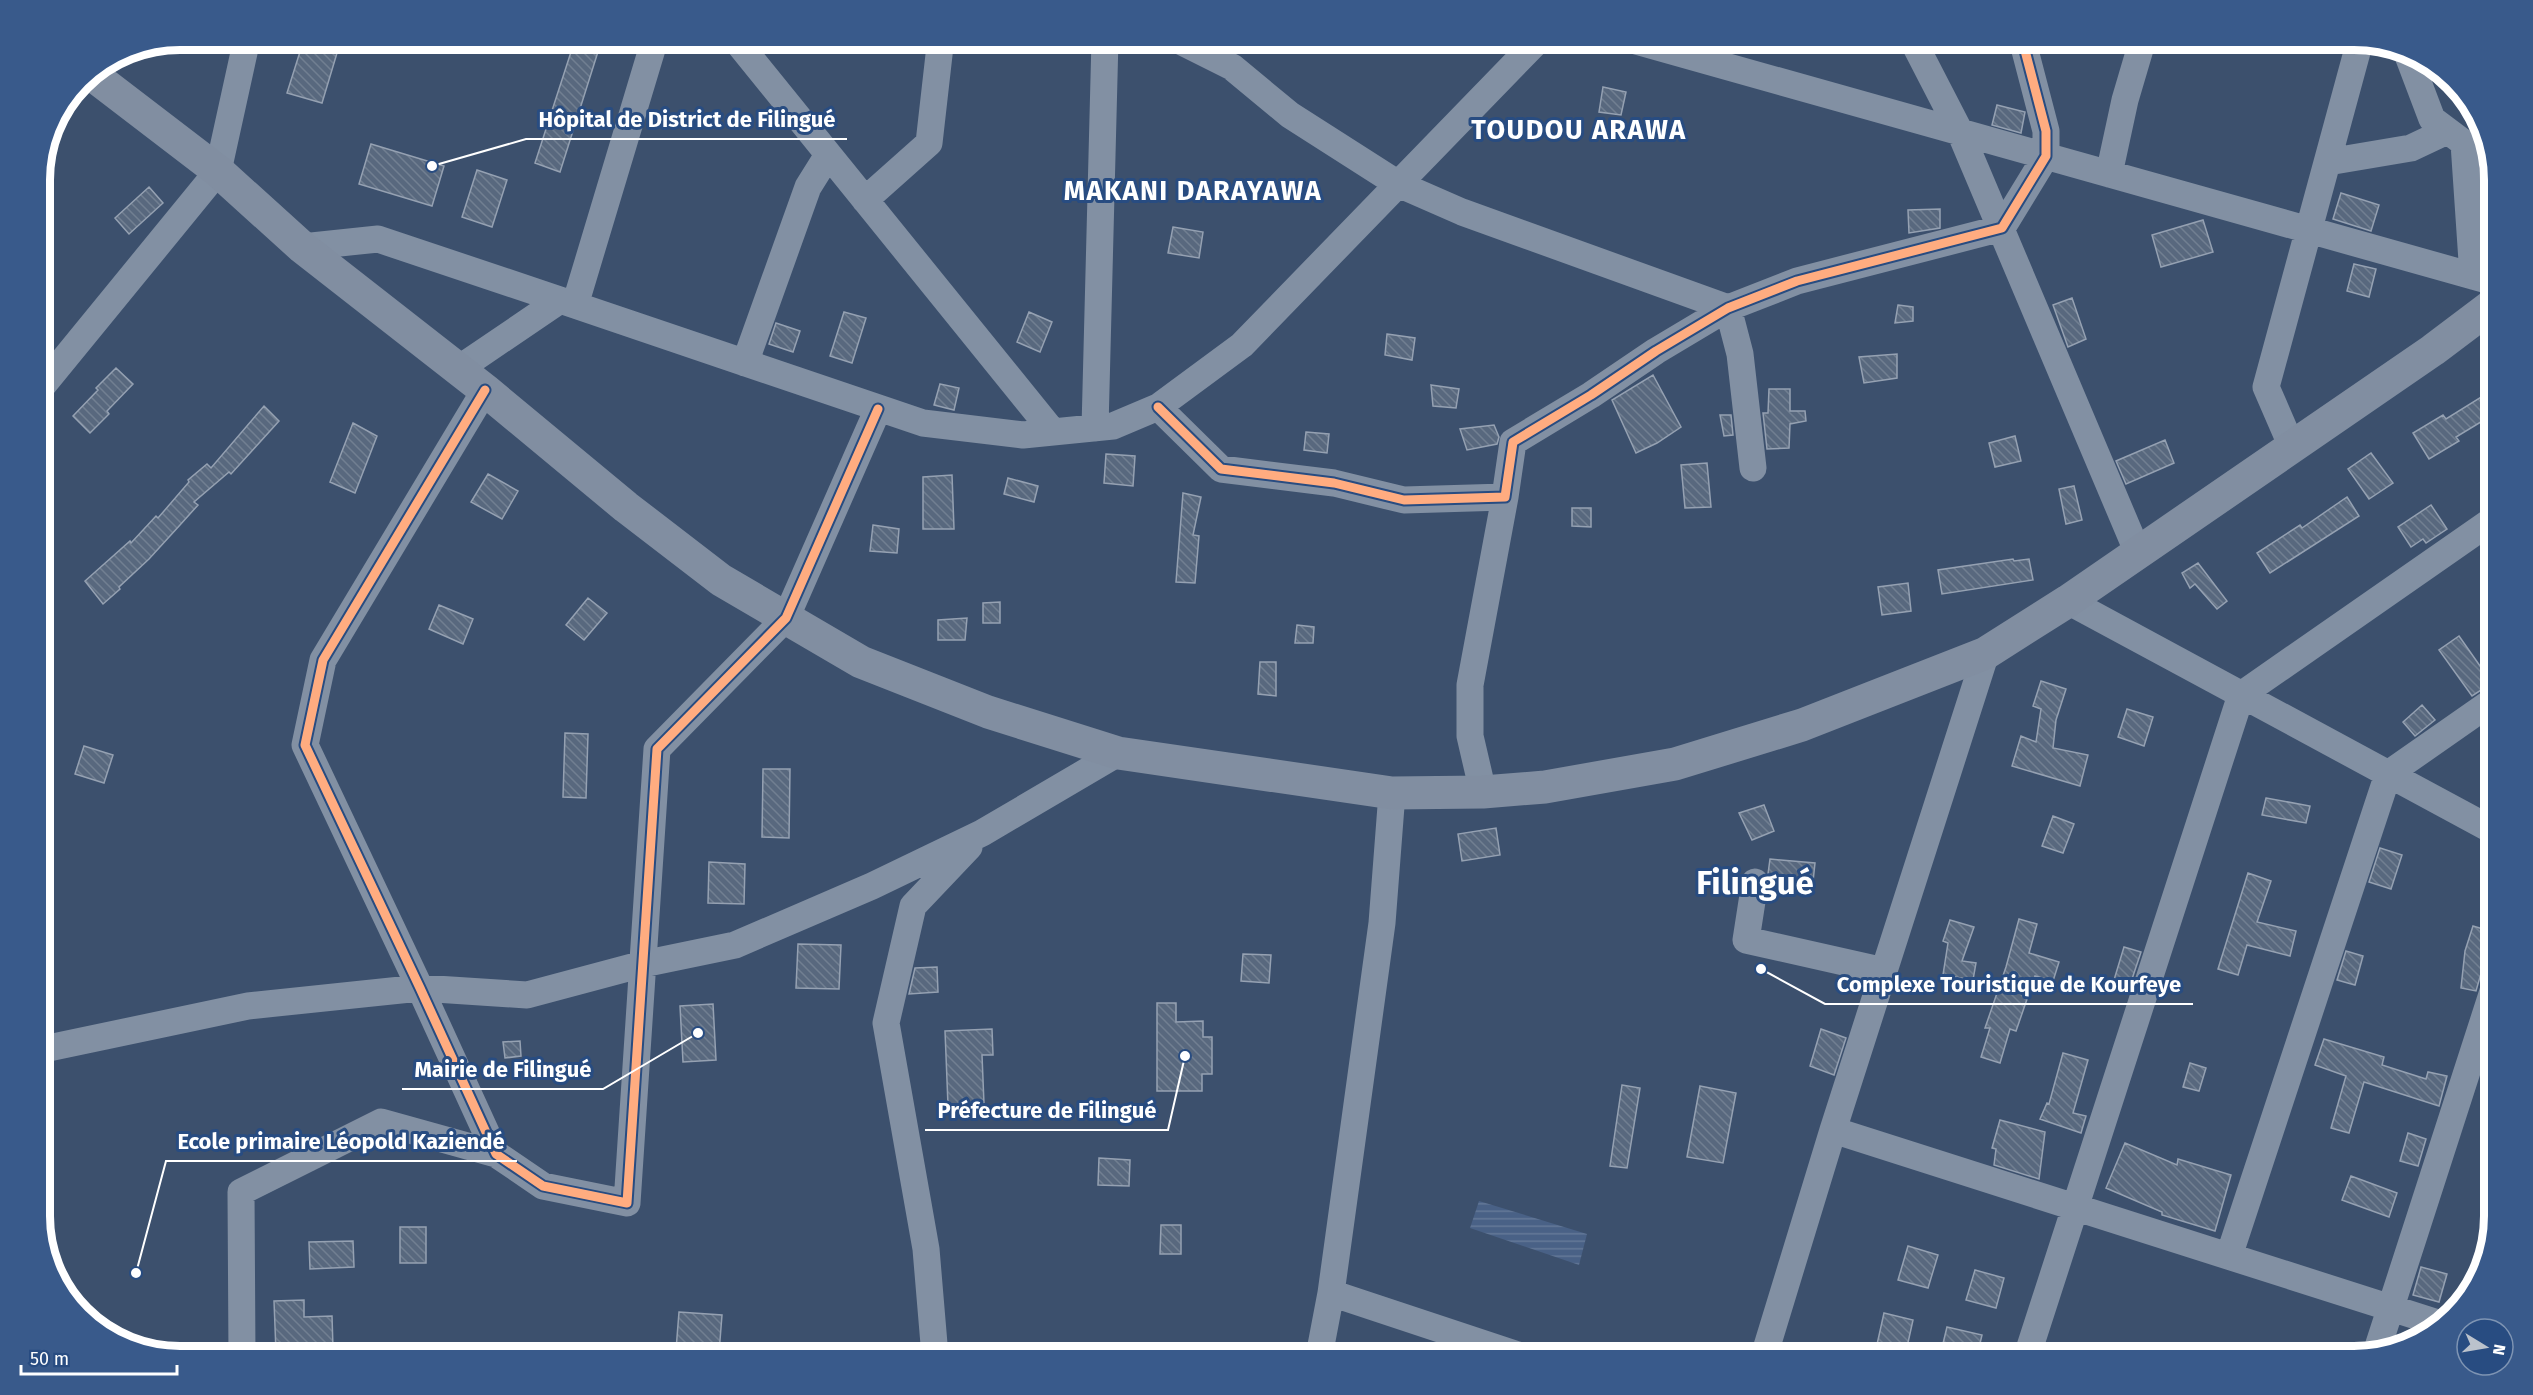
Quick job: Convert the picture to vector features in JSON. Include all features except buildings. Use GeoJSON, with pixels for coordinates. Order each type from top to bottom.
{"type":"FeatureCollection","features":[{"type":"Feature","properties":{"kind":"main road"},"geometry":{"type":"LineString","coordinates":[[97,78],[218,171],[302,247],[485,390],[626,507],[721,579],[861,662],[988,712],[1118,753],[1392,793],[1483,792],[1545,787],[1675,764],[1802,725],[1986,652],[2068,601],[2433,350],[2483,312]]}},
{"type":"Feature","properties":{"kind":"street"},"geometry":{"type":"LineString","coordinates":[[50,377],[218,171],[245,50]]}},
{"type":"Feature","properties":{"kind":"street"},"geometry":{"type":"LineString","coordinates":[[457,370],[568,303],[651,50]]}},
{"type":"Feature","properties":{"kind":"street"},"geometry":{"type":"LineString","coordinates":[[744,50],[1053,432]]}},
{"type":"Feature","properties":{"kind":"street"},"geometry":{"type":"LineString","coordinates":[[865,200],[929,143],[940,50]]}},
{"type":"Feature","properties":{"kind":"street"},"geometry":{"type":"LineString","coordinates":[[1095,428],[1105,50]]}},
{"type":"Feature","properties":{"kind":"street"},"geometry":{"type":"LineString","coordinates":[[1199,50],[1232,66],[1290,115],[1398,184],[1462,212],[1728,308]]}},
{"type":"Feature","properties":{"kind":"street"},"geometry":{"type":"LineString","coordinates":[[302,247],[378,239],[923,423],[1023,435],[1113,426],[1158,407],[1242,345],[1528,50]]}},
{"type":"Feature","properties":{"kind":"street"},"geometry":{"type":"LineString","coordinates":[[1668,50],[2483,279],[2466,142],[2432,119],[2411,63]]}},
{"type":"Feature","properties":{"kind":"street"},"geometry":{"type":"LineString","coordinates":[[1917,50],[1960,132],[2138,553]]}},
{"type":"Feature","properties":{"kind":"street"},"geometry":{"type":"LineString","coordinates":[[1483,792],[1470,736],[1470,685],[1513,442],[1728,308],[1797,281],[2002,228],[2046,156],[2046,131],[2025,50]]}},
{"type":"Feature","properties":{"kind":"street"},"geometry":{"type":"LineString","coordinates":[[2109,174],[2125,100],[2140,50]]}},
{"type":"Feature","properties":{"kind":"street"},"geometry":{"type":"LineString","coordinates":[[2292,447],[2266,387],[2358,50]]}},
{"type":"Feature","properties":{"kind":"street"},"geometry":{"type":"LineString","coordinates":[[2328,162],[2411,148],[2466,142]]}},
{"type":"Feature","properties":{"kind":"street"},"geometry":{"type":"LineString","coordinates":[[745,363],[808,187],[828,155]]}},
{"type":"Feature","properties":{"kind":"street"},"geometry":{"type":"LineString","coordinates":[[1728,308],[1740,354],[1753,468]]}},
{"type":"Feature","properties":{"kind":"street"},"geometry":{"type":"LineString","coordinates":[[485,390],[323,660],[305,746],[496,1154]]}},
{"type":"Feature","properties":{"kind":"street"},"geometry":{"type":"LineString","coordinates":[[1158,407],[1221,469],[1334,483],[1404,500],[1505,497]]}},
{"type":"Feature","properties":{"kind":"street"},"geometry":{"type":"LineString","coordinates":[[242,1346],[241,1192],[381,1122],[496,1154],[543,1186],[627,1203],[657,750],[786,618],[878,409]]}},
{"type":"Feature","properties":{"kind":"street"},"geometry":{"type":"LineString","coordinates":[[2030,1346],[2241,695],[2483,526]]}},
{"type":"Feature","properties":{"kind":"street"},"geometry":{"type":"LineString","coordinates":[[2068,601],[2484,825]]}},
{"type":"Feature","properties":{"kind":"street"},"geometry":{"type":"LineString","coordinates":[[1767,1346],[1833,1130],[1986,652]]}},
{"type":"Feature","properties":{"kind":"street"},"geometry":{"type":"LineString","coordinates":[[2229,1256],[2388,774],[2484,707]]}},
{"type":"Feature","properties":{"kind":"street"},"geometry":{"type":"LineString","coordinates":[[50,1048],[248,1006],[420,988],[527,995],[643,964],[735,945],[873,886],[982,833],[1118,753]]}},
{"type":"Feature","properties":{"kind":"street"},"geometry":{"type":"LineString","coordinates":[[1321,1346],[1331,1293],[1382,922],[1392,793]]}},
{"type":"Feature","properties":{"kind":"street"},"geometry":{"type":"LineString","coordinates":[[934,1346],[926,1249],[886,1023],[913,906],[982,833]]}},
{"type":"Feature","properties":{"kind":"street"},"geometry":{"type":"LineString","coordinates":[[1755,882],[1746,940],[1884,971]]}},
{"type":"Feature","properties":{"kind":"street"},"geometry":{"type":"LineString","coordinates":[[2379,1342],[2484,1019]]}},
{"type":"Feature","properties":{"kind":"street"},"geometry":{"type":"LineString","coordinates":[[1833,1130],[2430,1321]]}},
{"type":"Feature","properties":{"kind":"street"},"geometry":{"type":"LineString","coordinates":[[1331,1293],[1491,1346]]}},
{"type":"Feature","properties":{"kind":"water"},"geometry":{"type":"Polygon","coordinates":[[[1479,1201],[1587,1234],[1579,1265],[1470,1228],[1479,1201]]]}},
{"type":"Feature","properties":{"kind":"cycle path"},"geometry":{"type":"LineString","coordinates":[[1158,407],[1221,469],[1334,483],[1404,500],[1505,497],[1513,442],[1728,308],[1797,281],[2002,228],[2046,156],[2046,131],[2025,50]]}},
{"type":"Feature","properties":{"kind":"cycle path"},"geometry":{"type":"LineString","coordinates":[[485,390],[323,660],[305,745],[496,1154],[543,1186],[627,1203],[657,749],[786,618],[878,409]]}},
{"type":"Feature","properties":{"kind":"place","name":"Hôpital de District de Filingué"},"geometry":{"type":"Point","coordinates":[432,166]}},
{"type":"Feature","properties":{"kind":"place","name":"Complexe Touristique de Kourfeye"},"geometry":{"type":"Point","coordinates":[1761,969]}},
{"type":"Feature","properties":{"kind":"place","name":"Mairie de Filingué"},"geometry":{"type":"Point","coordinates":[698,1033]}},
{"type":"Feature","properties":{"kind":"place","name":"Préfecture de Filingué"},"geometry":{"type":"Point","coordinates":[1185,1056]}},
{"type":"Feature","properties":{"kind":"place","name":"Ecole primaire Léopold Kaziendé"},"geometry":{"type":"Point","coordinates":[136,1273]}},
{"type":"Feature","properties":{"kind":"district","name":"TOUDOU ARAWA"},"geometry":{"type":"Point","coordinates":[1579,130]}},
{"type":"Feature","properties":{"kind":"district","name":"MAKANI DARAYAWA"},"geometry":{"type":"Point","coordinates":[1193,191]}},
{"type":"Feature","properties":{"kind":"district","name":"Filingué"},"geometry":{"type":"Point","coordinates":[1755,882]}}]}
